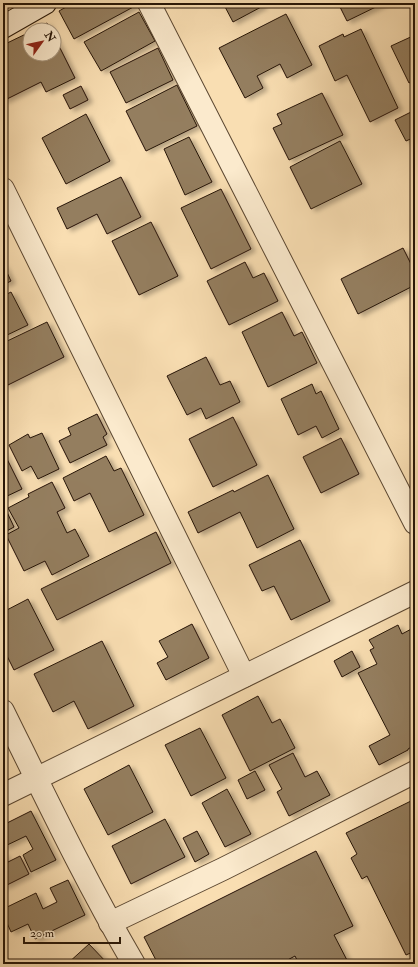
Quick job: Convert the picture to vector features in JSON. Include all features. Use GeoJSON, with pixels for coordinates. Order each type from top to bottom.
{"type":"FeatureCollection","features":[{"type":"Feature","properties":{"kind":"street"},"geometry":{"type":"LineString","coordinates":[[3,27],[44,3]]}},
{"type":"Feature","properties":{"kind":"street"},"geometry":{"type":"LineString","coordinates":[[149,3],[415,523]]}},
{"type":"Feature","properties":{"kind":"street"},"geometry":{"type":"LineString","coordinates":[[3,189],[244,676]]}},
{"type":"Feature","properties":{"kind":"street"},"geometry":{"type":"LineString","coordinates":[[3,795],[415,592]]}},
{"type":"Feature","properties":{"kind":"street"},"geometry":{"type":"LineString","coordinates":[[3,711],[110,923],[134,964]]}},
{"type":"Feature","properties":{"kind":"street"},"geometry":{"type":"LineString","coordinates":[[110,923],[223,869],[415,772]]}},
{"type":"Feature","properties":{"kind":"building"},"geometry":{"type":"Polygon","coordinates":[[[73,3],[136,3],[137,5],[74,39],[59,11],[73,3]]]}},
{"type":"Feature","properties":{"kind":"building"},"geometry":{"type":"Polygon","coordinates":[[[223,3],[262,3],[261,4],[263,6],[233,22],[223,3]]]}},
{"type":"Feature","properties":{"kind":"building"},"geometry":{"type":"Polygon","coordinates":[[[338,3],[384,3],[347,21],[338,3]]]}},
{"type":"Feature","properties":{"kind":"building"},"geometry":{"type":"Polygon","coordinates":[[[139,12],[155,41],[101,71],[84,42],[139,12]]]}},
{"type":"Feature","properties":{"kind":"building"},"geometry":{"type":"Polygon","coordinates":[[[286,14],[312,65],[287,78],[280,64],[257,76],[263,88],[245,98],[219,48],[286,14]]]}},
{"type":"Feature","properties":{"kind":"building"},"geometry":{"type":"Polygon","coordinates":[[[361,29],[398,108],[370,122],[347,75],[335,81],[319,46],[343,34],[344,37],[361,29]]]}},
{"type":"Feature","properties":{"kind":"building"},"geometry":{"type":"Polygon","coordinates":[[[415,35],[415,80],[409,83],[391,46],[415,35]]]}},
{"type":"Feature","properties":{"kind":"building"},"geometry":{"type":"Polygon","coordinates":[[[22,36],[22,62],[62,62],[62,52],[75,78],[46,92],[41,82],[3,101],[3,74],[7,72],[3,63],[3,45],[22,36]]]}},
{"type":"Feature","properties":{"kind":"building"},"geometry":{"type":"Polygon","coordinates":[[[158,48],[173,80],[126,103],[110,72],[158,48]]]}},
{"type":"Feature","properties":{"kind":"building"},"geometry":{"type":"Polygon","coordinates":[[[177,85],[197,126],[146,151],[126,111],[177,85]]]}},
{"type":"Feature","properties":{"kind":"building"},"geometry":{"type":"Polygon","coordinates":[[[81,86],[88,100],[70,109],[63,95],[81,86]]]}},
{"type":"Feature","properties":{"kind":"building"},"geometry":{"type":"Polygon","coordinates":[[[322,93],[343,135],[289,160],[273,128],[282,124],[277,114],[322,93]]]}},
{"type":"Feature","properties":{"kind":"building"},"geometry":{"type":"Polygon","coordinates":[[[415,110],[415,137],[406,141],[395,120],[415,110]]]}},
{"type":"Feature","properties":{"kind":"building"},"geometry":{"type":"Polygon","coordinates":[[[86,114],[110,161],[66,184],[42,138],[86,114]]]}},
{"type":"Feature","properties":{"kind":"building"},"geometry":{"type":"Polygon","coordinates":[[[189,137],[212,182],[185,195],[164,149],[189,137]]]}},
{"type":"Feature","properties":{"kind":"building"},"geometry":{"type":"Polygon","coordinates":[[[340,141],[362,184],[311,209],[290,167],[340,141]]]}},
{"type":"Feature","properties":{"kind":"building"},"geometry":{"type":"Polygon","coordinates":[[[121,177],[141,217],[107,234],[97,214],[67,229],[57,208],[121,177]]]}},
{"type":"Feature","properties":{"kind":"building"},"geometry":{"type":"Polygon","coordinates":[[[221,189],[251,249],[211,269],[181,208],[221,189]]]}},
{"type":"Feature","properties":{"kind":"building"},"geometry":{"type":"Polygon","coordinates":[[[151,222],[178,276],[139,295],[112,241],[151,222]]]}},
{"type":"Feature","properties":{"kind":"building"},"geometry":{"type":"Polygon","coordinates":[[[403,248],[415,272],[415,285],[358,314],[341,279],[403,248]]]}},
{"type":"Feature","properties":{"kind":"building"},"geometry":{"type":"Polygon","coordinates":[[[245,262],[253,278],[264,273],[278,301],[229,325],[207,281],[245,262]]]}},
{"type":"Feature","properties":{"kind":"building"},"geometry":{"type":"Polygon","coordinates":[[[3,264],[11,281],[3,285],[3,264]]]}},
{"type":"Feature","properties":{"kind":"building"},"geometry":{"type":"Polygon","coordinates":[[[11,292],[28,325],[3,337],[3,296],[11,292]]]}},
{"type":"Feature","properties":{"kind":"building"},"geometry":{"type":"Polygon","coordinates":[[[282,312],[294,336],[302,332],[317,363],[268,387],[242,332],[282,312]]]}},
{"type":"Feature","properties":{"kind":"building"},"geometry":{"type":"Polygon","coordinates":[[[47,322],[64,357],[6,386],[3,380],[3,343],[47,322]]]}},
{"type":"Feature","properties":{"kind":"building"},"geometry":{"type":"Polygon","coordinates":[[[206,357],[220,385],[230,381],[240,402],[206,419],[201,408],[187,415],[167,376],[206,357]]]}},
{"type":"Feature","properties":{"kind":"building"},"geometry":{"type":"Polygon","coordinates":[[[312,384],[316,394],[321,391],[339,429],[322,438],[316,426],[298,435],[281,399],[312,384]]]}},
{"type":"Feature","properties":{"kind":"building"},"geometry":{"type":"Polygon","coordinates":[[[97,414],[107,434],[103,437],[107,445],[70,463],[59,441],[71,435],[68,428],[97,414]]]}},
{"type":"Feature","properties":{"kind":"building"},"geometry":{"type":"Polygon","coordinates":[[[233,417],[257,465],[213,487],[189,439],[233,417]]]}},
{"type":"Feature","properties":{"kind":"building"},"geometry":{"type":"Polygon","coordinates":[[[42,433],[59,469],[38,479],[31,466],[22,471],[9,445],[28,434],[30,438],[42,433]]]}},
{"type":"Feature","properties":{"kind":"building"},"geometry":{"type":"Polygon","coordinates":[[[341,438],[359,474],[321,493],[303,457],[341,438]]]}},
{"type":"Feature","properties":{"kind":"building"},"geometry":{"type":"Polygon","coordinates":[[[3,451],[22,489],[3,498],[3,451]]]}},
{"type":"Feature","properties":{"kind":"building"},"geometry":{"type":"Polygon","coordinates":[[[106,456],[114,471],[121,468],[144,515],[109,532],[90,493],[74,501],[63,478],[106,456]]]}},
{"type":"Feature","properties":{"kind":"building"},"geometry":{"type":"Polygon","coordinates":[[[268,475],[294,529],[257,548],[240,512],[198,533],[188,512],[268,475]]]}},
{"type":"Feature","properties":{"kind":"building"},"geometry":{"type":"Polygon","coordinates":[[[52,482],[65,508],[57,512],[67,533],[75,529],[89,556],[52,575],[45,561],[24,571],[6,535],[19,528],[8,508],[29,497],[28,494],[52,482]]]}},
{"type":"Feature","properties":{"kind":"building"},"geometry":{"type":"Polygon","coordinates":[[[6,510],[14,527],[3,533],[3,511],[6,510]]]}},
{"type":"Feature","properties":{"kind":"building"},"geometry":{"type":"Polygon","coordinates":[[[156,532],[171,563],[57,620],[41,589],[156,532]]]}},
{"type":"Feature","properties":{"kind":"building"},"geometry":{"type":"Polygon","coordinates":[[[300,540],[330,601],[291,620],[274,586],[262,591],[249,565],[300,540]]]}},
{"type":"Feature","properties":{"kind":"building"},"geometry":{"type":"Polygon","coordinates":[[[28,599],[54,650],[14,670],[3,648],[3,612],[28,599]]]}},
{"type":"Feature","properties":{"kind":"building"},"geometry":{"type":"Polygon","coordinates":[[[192,624],[209,658],[166,680],[157,663],[168,657],[159,641],[192,624]]]}},
{"type":"Feature","properties":{"kind":"building"},"geometry":{"type":"Polygon","coordinates":[[[398,625],[402,634],[415,627],[415,745],[379,765],[369,746],[390,735],[358,673],[377,664],[370,650],[374,648],[369,640],[398,625]]]}},
{"type":"Feature","properties":{"kind":"building"},"geometry":{"type":"Polygon","coordinates":[[[102,641],[134,706],[88,729],[74,701],[53,712],[34,674],[102,641]]]}},
{"type":"Feature","properties":{"kind":"building"},"geometry":{"type":"Polygon","coordinates":[[[352,651],[360,667],[342,677],[334,661],[352,651]]]}},
{"type":"Feature","properties":{"kind":"building"},"geometry":{"type":"Polygon","coordinates":[[[258,696],[272,723],[280,719],[295,748],[250,771],[222,715],[258,696]]]}},
{"type":"Feature","properties":{"kind":"building"},"geometry":{"type":"Polygon","coordinates":[[[200,728],[226,778],[191,796],[165,745],[200,728]]]}},
{"type":"Feature","properties":{"kind":"building"},"geometry":{"type":"Polygon","coordinates":[[[293,753],[305,777],[317,771],[330,795],[289,816],[277,792],[282,789],[269,765],[293,753]]]}},
{"type":"Feature","properties":{"kind":"building"},"geometry":{"type":"Polygon","coordinates":[[[129,765],[153,812],[108,835],[84,789],[129,765]]]}},
{"type":"Feature","properties":{"kind":"building"},"geometry":{"type":"Polygon","coordinates":[[[255,771],[265,790],[247,799],[238,780],[255,771]]]}},
{"type":"Feature","properties":{"kind":"building"},"geometry":{"type":"Polygon","coordinates":[[[227,789],[251,834],[225,847],[202,803],[227,789]]]}},
{"type":"Feature","properties":{"kind":"building"},"geometry":{"type":"Polygon","coordinates":[[[415,799],[415,951],[406,955],[367,876],[362,879],[351,858],[357,854],[346,833],[415,799]]]}},
{"type":"Feature","properties":{"kind":"building"},"geometry":{"type":"Polygon","coordinates":[[[31,811],[56,860],[31,872],[23,855],[33,849],[26,836],[3,847],[3,825],[31,811]]]}},
{"type":"Feature","properties":{"kind":"building"},"geometry":{"type":"Polygon","coordinates":[[[165,819],[185,857],[131,884],[112,846],[165,819]]]}},
{"type":"Feature","properties":{"kind":"building"},"geometry":{"type":"Polygon","coordinates":[[[197,831],[209,854],[195,862],[183,838],[197,831]]]}},
{"type":"Feature","properties":{"kind":"building"},"geometry":{"type":"Polygon","coordinates":[[[316,851],[353,926],[334,935],[349,964],[299,964],[295,956],[280,964],[158,964],[144,937],[316,851]]]}},
{"type":"Feature","properties":{"kind":"building"},"geometry":{"type":"Polygon","coordinates":[[[3,852],[8,862],[20,856],[29,874],[3,887],[3,852]]]}},
{"type":"Feature","properties":{"kind":"building"},"geometry":{"type":"Polygon","coordinates":[[[68,880],[85,915],[35,939],[28,924],[11,932],[3,914],[3,909],[36,893],[43,909],[57,902],[50,888],[68,880]]]}},
{"type":"Feature","properties":{"kind":"building"},"geometry":{"type":"Polygon","coordinates":[[[89,944],[108,964],[67,964],[89,944]]]}},
{"type":"Feature","properties":{"kind":"building"},"geometry":{"type":"Polygon","coordinates":[[[415,960],[415,964],[406,964],[415,960]]]}}]}
